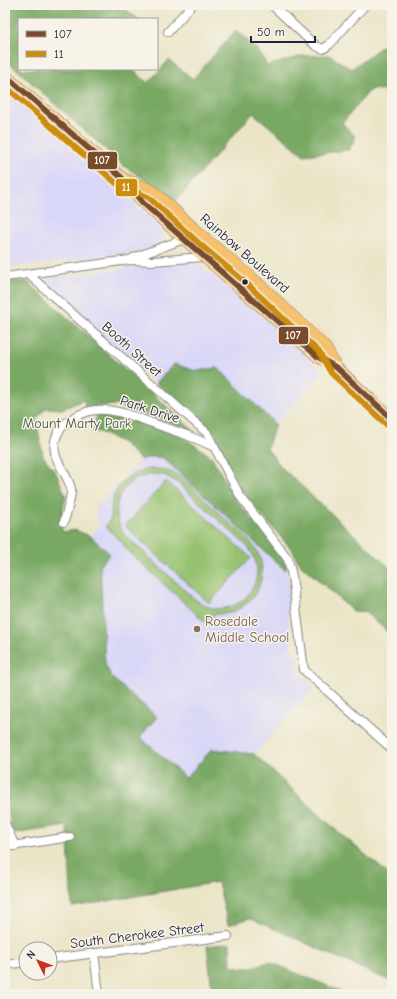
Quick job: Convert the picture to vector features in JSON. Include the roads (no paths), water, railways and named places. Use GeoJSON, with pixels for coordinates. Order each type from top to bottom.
{"type":"FeatureCollection","features":[{"type":"Feature","properties":{"kind":"main road","name":"Rainbow Boulevard"},"geometry":{"type":"LineString","coordinates":[[5,75],[121,177],[143,203],[203,257],[318,357],[337,368],[392,419]]}},
{"type":"Feature","properties":{"kind":"main road","name":"Rainbow Boulevard"},"geometry":{"type":"LineString","coordinates":[[121,177],[152,190],[273,297],[325,348],[337,368]]}},
{"type":"Feature","properties":{"kind":"street"},"geometry":{"type":"LineString","coordinates":[[168,32],[192,5]]}},
{"type":"Feature","properties":{"kind":"street"},"geometry":{"type":"LineString","coordinates":[[272,5],[316,46],[323,49],[329,45],[364,5]]}},
{"type":"Feature","properties":{"kind":"street"},"geometry":{"type":"LineString","coordinates":[[129,260],[184,239],[191,238],[207,240]]}},
{"type":"Feature","properties":{"kind":"street"},"geometry":{"type":"LineString","coordinates":[[5,277],[129,260],[153,261],[203,257]]}},
{"type":"Feature","properties":{"kind":"street","name":"Booth Street"},"geometry":{"type":"LineString","coordinates":[[28,274],[207,433],[240,496],[288,559],[292,576],[304,670],[392,749]]}},
{"type":"Feature","properties":{"kind":"street","name":"Park Drive"},"geometry":{"type":"LineString","coordinates":[[64,522],[71,489],[58,462],[54,442],[58,433],[66,422],[82,413],[103,409],[118,411],[200,439],[214,447]]}},
{"type":"Feature","properties":{"kind":"street"},"geometry":{"type":"LineString","coordinates":[[5,824],[15,846]]}},
{"type":"Feature","properties":{"kind":"street"},"geometry":{"type":"LineString","coordinates":[[5,847],[70,837]]}},
{"type":"Feature","properties":{"kind":"street","name":"South Cherokee Street"},"geometry":{"type":"LineString","coordinates":[[58,958],[228,936]]}},
{"type":"Feature","properties":{"kind":"street"},"geometry":{"type":"LineString","coordinates":[[94,953],[100,994]]}},
{"type":"Feature","properties":{"kind":"street"},"geometry":{"type":"LineString","coordinates":[[5,965],[18,963]]}},
{"type":"Feature","properties":{"kind":"place","name":"Rosedale Middle School"},"geometry":{"type":"Point","coordinates":[197,629]}},
{"type":"Feature","properties":{"kind":"park label","name":"Mount Marty Park"},"geometry":{"type":"Point","coordinates":[77,423]}}]}
